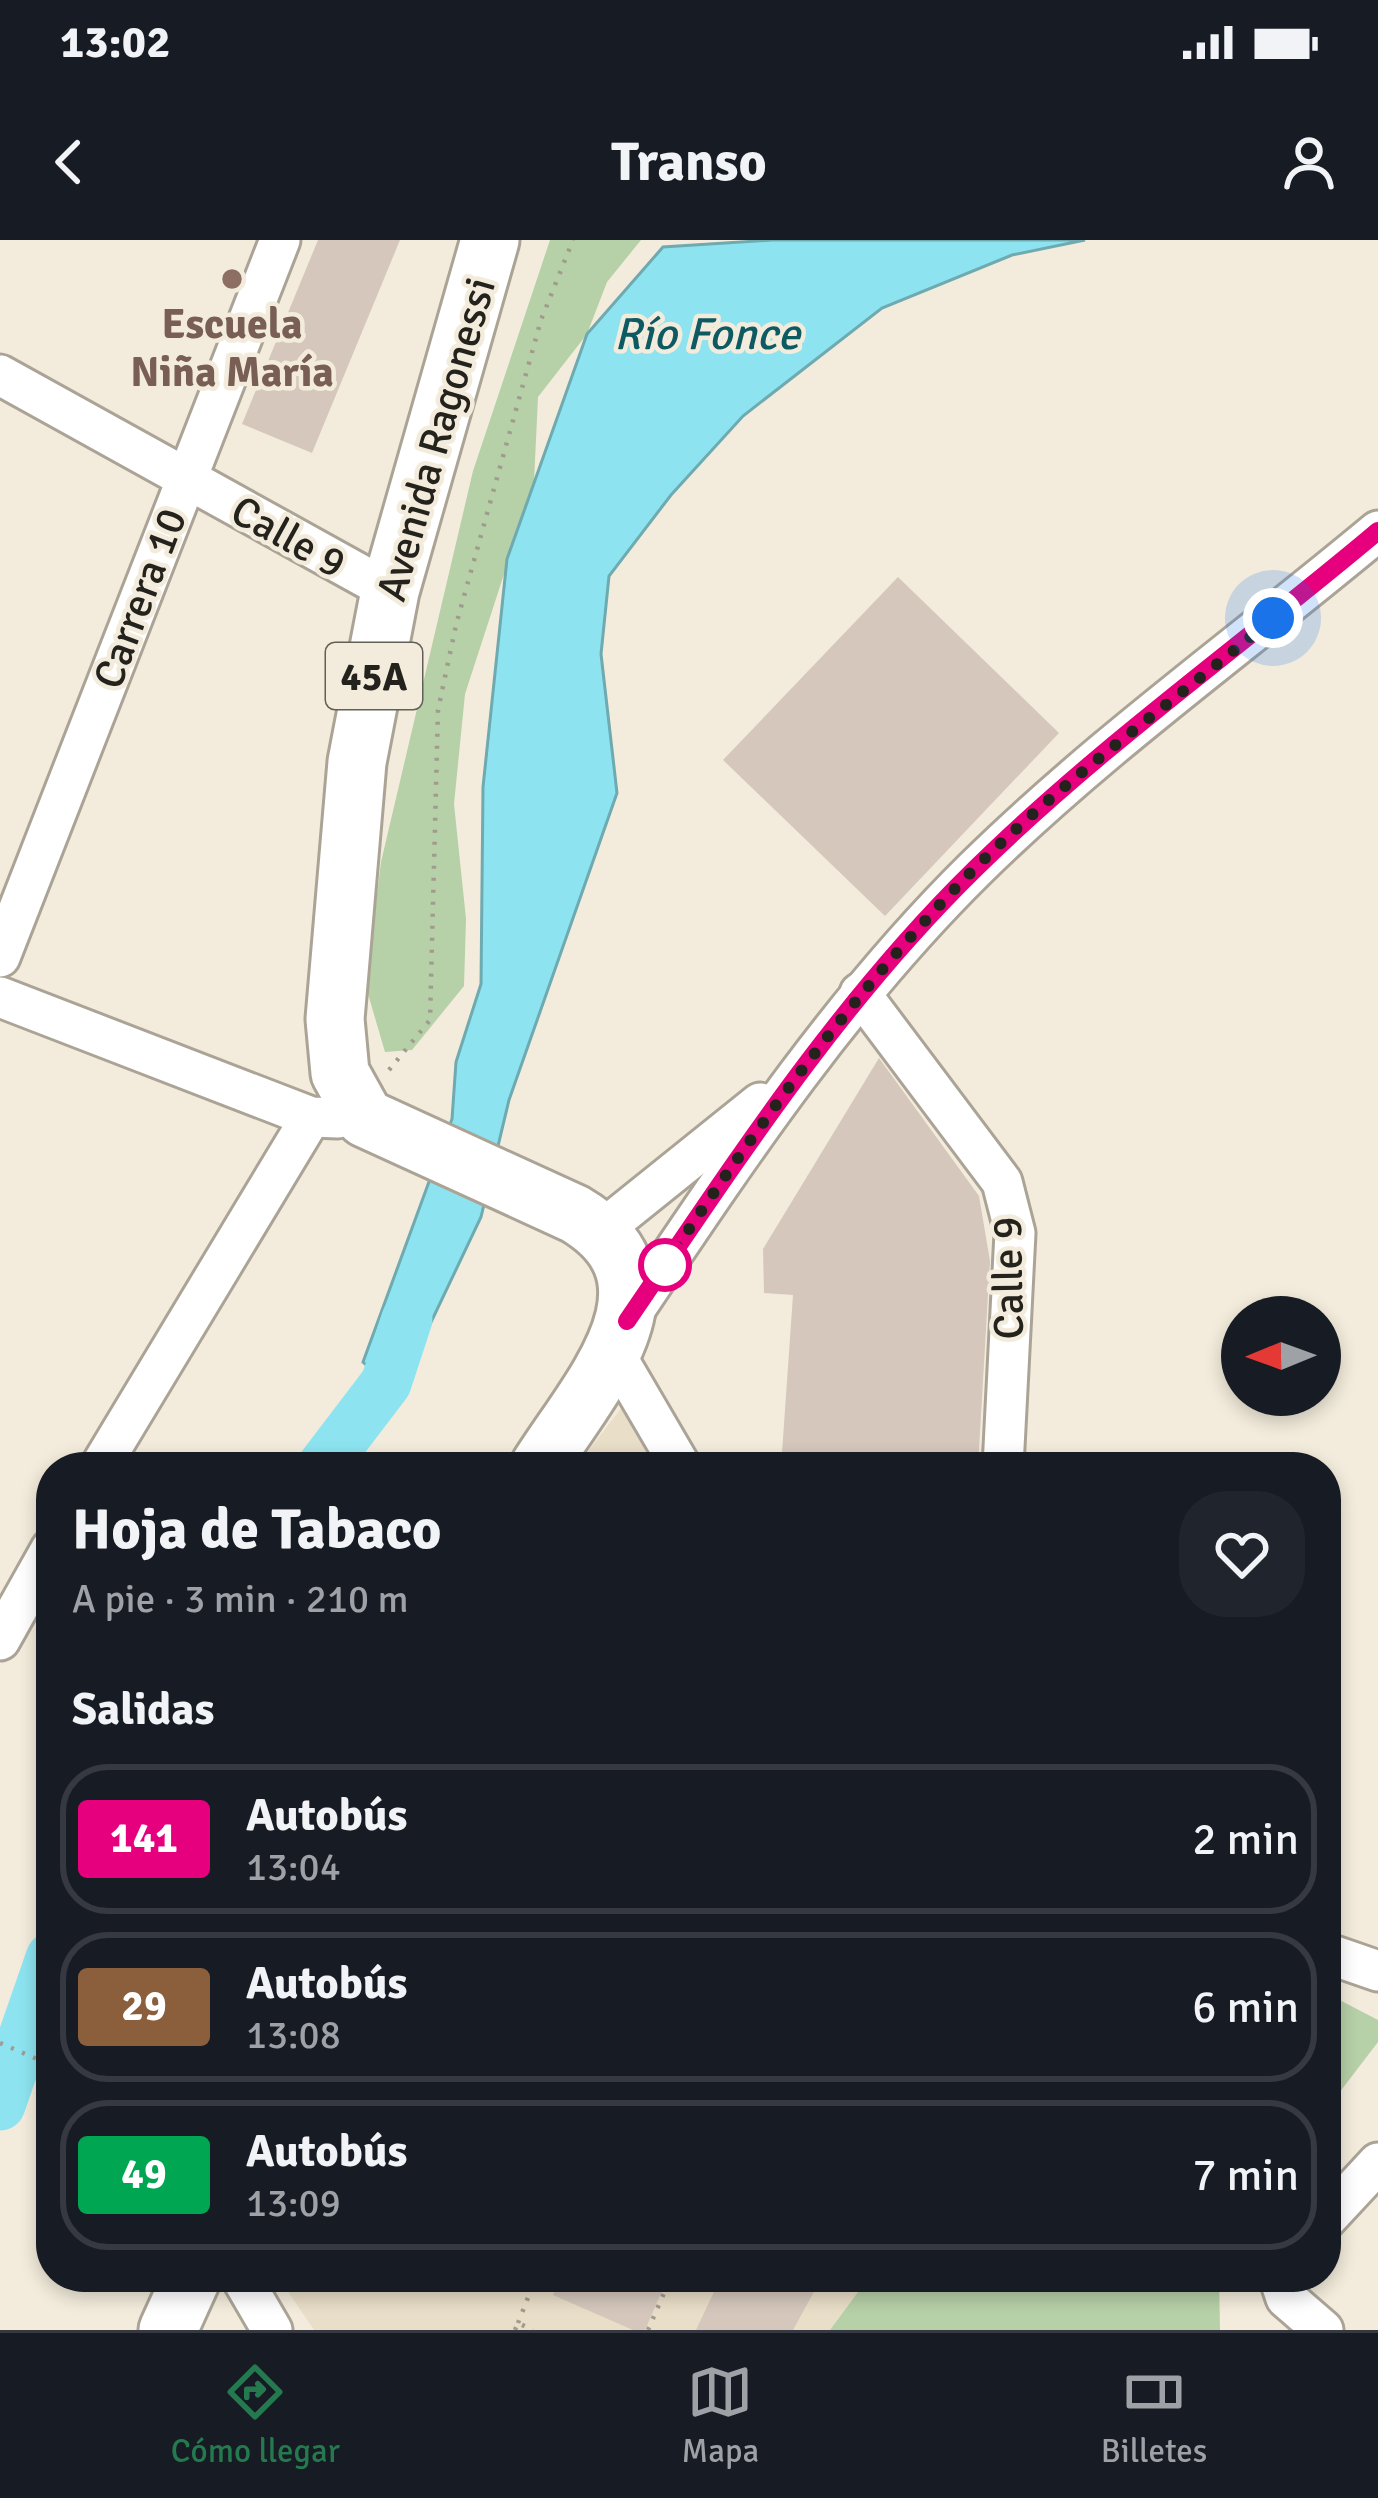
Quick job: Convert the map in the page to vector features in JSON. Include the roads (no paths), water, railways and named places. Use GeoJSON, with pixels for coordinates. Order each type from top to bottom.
{"type":"FeatureCollection","features":[{"type":"Feature","properties":{"kind":"highway","name":"Avenida Ragonessi"},"geometry":{"type":"LineString","coordinates":[[362,1122],[340,1072],[334,1019],[357,762],[390,591],[490,240]]}},
{"type":"Feature","properties":{"kind":"highway"},"geometry":{"type":"LineString","coordinates":[[362,1122],[588,1222],[621,1255],[630,1283],[620,1335],[548,1452]]}},
{"type":"Feature","properties":{"kind":"highway"},"geometry":{"type":"LineString","coordinates":[[168,2330],[185,2292]]}},
{"type":"Feature","properties":{"kind":"street","name":"Carrera 10"},"geometry":{"type":"LineString","coordinates":[[0,957],[280,240]]}},
{"type":"Feature","properties":{"kind":"street","name":"Calle 9"},"geometry":{"type":"LineString","coordinates":[[0,375],[390,591]]}},
{"type":"Feature","properties":{"kind":"street"},"geometry":{"type":"LineString","coordinates":[[674,1452],[620,1335],[792,1077],[860,993],[975,869],[1126,733],[1378,531]]}},
{"type":"Feature","properties":{"kind":"street","name":"Calle 9"},"geometry":{"type":"LineString","coordinates":[[860,993],[1002,1182],[1015,1233],[1004,1452]]}},
{"type":"Feature","properties":{"kind":"street"},"geometry":{"type":"LineString","coordinates":[[0,997],[362,1122],[111,1452]]}},
{"type":"Feature","properties":{"kind":"street"},"geometry":{"type":"LineString","coordinates":[[588,1222],[792,1077]]}},
{"type":"Feature","properties":{"kind":"street"},"geometry":{"type":"LineString","coordinates":[[0,1640],[25,1592]]}},
{"type":"Feature","properties":{"kind":"street"},"geometry":{"type":"LineString","coordinates":[[1341,1958],[1378,1971]]}},
{"type":"Feature","properties":{"kind":"street"},"geometry":{"type":"LineString","coordinates":[[1341,2202],[1378,2163]]}},
{"type":"Feature","properties":{"kind":"street"},"geometry":{"type":"LineString","coordinates":[[249,2292],[267,2327]]}},
{"type":"Feature","properties":{"kind":"street"},"geometry":{"type":"LineString","coordinates":[[1289,2292],[1323,2330]]}},
{"type":"Feature","properties":{"kind":"water","name":"Río Fonce"},"geometry":{"type":"Polygon","coordinates":[[[772,240],[1085,240],[1012,255],[882,308],[743,416],[671,495],[609,576],[601,654],[617,793],[509,1100],[481,1217],[405,1377],[386,1383],[363,1362],[452,1119],[456,1062],[481,984],[483,787],[507,559],[587,334],[663,247],[772,240]]]}},
{"type":"Feature","properties":{"kind":"waterway","name":"Río Fonce"},"geometry":{"type":"LineString","coordinates":[[333,1452],[386,1383],[407,1319]]}},
{"type":"Feature","properties":{"kind":"waterway","name":"Río Fonce"},"geometry":{"type":"LineString","coordinates":[[0,2105],[36,2001]]}},
{"type":"Feature","properties":{"kind":"place","name":"Escuela Niña María"},"geometry":{"type":"Point","coordinates":[232,279]}}]}
